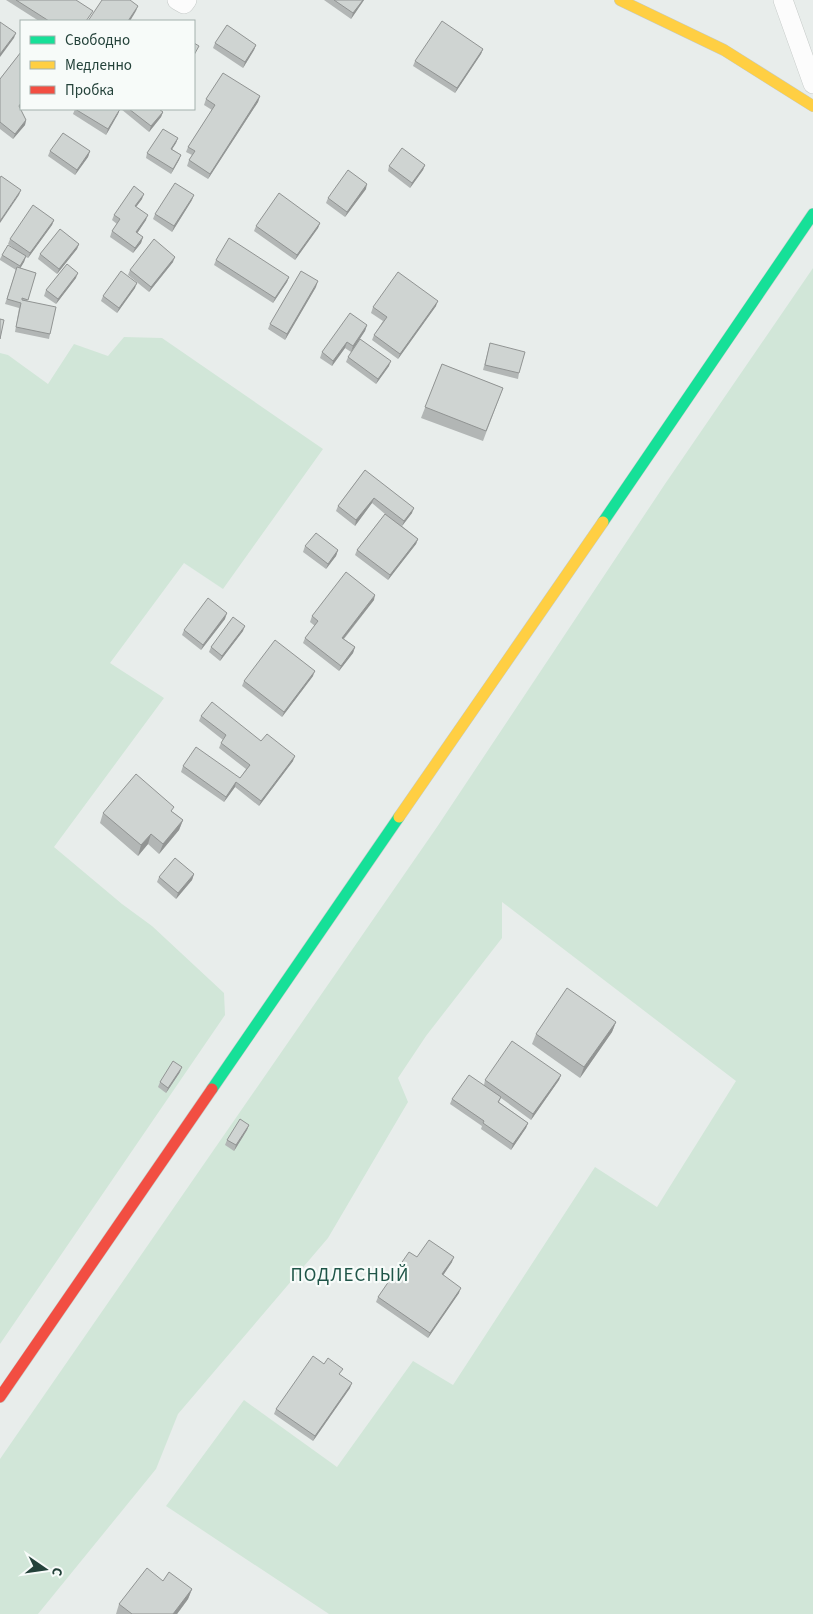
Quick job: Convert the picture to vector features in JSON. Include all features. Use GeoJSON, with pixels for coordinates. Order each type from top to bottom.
{"type":"FeatureCollection","features":[{"type":"Feature","properties":{"kind":"main road"},"geometry":{"type":"LineString","coordinates":[[620,0],[724,50],[813,106]]}},
{"type":"Feature","properties":{"kind":"main road"},"geometry":{"type":"LineString","coordinates":[[0,1397],[813,214]]}},
{"type":"Feature","properties":{"kind":"lane"},"geometry":{"type":"LineString","coordinates":[[177,0],[184,4],[187,0]]}},
{"type":"Feature","properties":{"kind":"lane"},"geometry":{"type":"LineString","coordinates":[[783,0],[813,84]]}},
{"type":"Feature","properties":{"kind":"green space"},"geometry":{"type":"Polygon","coordinates":[[[813,268],[813,1614],[329,1614],[166,1506],[244,1400],[337,1467],[413,1361],[453,1385],[595,1167],[657,1207],[736,1081],[502,902],[502,938],[426,1036],[398,1078],[408,1102],[328,1238],[178,1414],[156,1469],[38,1614],[0,1614],[0,1459],[437,827],[665,484],[813,268]]]}},
{"type":"Feature","properties":{"kind":"green space"},"geometry":{"type":"Polygon","coordinates":[[[124,337],[162,338],[323,449],[223,589],[184,563],[110,663],[164,698],[54,847],[122,904],[152,926],[224,993],[225,1015],[0,1344],[0,353],[8,355],[48,384],[74,344],[108,356],[124,337]]]}},
{"type":"Feature","properties":{"kind":"building"},"geometry":{"type":"Polygon","coordinates":[[[16,0],[76,0],[93,11],[87,20],[47,20],[16,0]]]}},
{"type":"Feature","properties":{"kind":"building"},"geometry":{"type":"Polygon","coordinates":[[[102,0],[130,0],[138,6],[129,20],[89,20],[102,0]]]}},
{"type":"Feature","properties":{"kind":"building"},"geometry":{"type":"Polygon","coordinates":[[[334,0],[363,0],[353,13],[334,0]]]}},
{"type":"Feature","properties":{"kind":"building"},"geometry":{"type":"Polygon","coordinates":[[[442,21],[483,49],[457,88],[415,61],[442,21]]]}},
{"type":"Feature","properties":{"kind":"building"},"geometry":{"type":"Polygon","coordinates":[[[0,22],[16,33],[0,54],[0,22]]]}},
{"type":"Feature","properties":{"kind":"building"},"geometry":{"type":"Polygon","coordinates":[[[227,25],[256,45],[245,62],[215,43],[227,25]]]}},
{"type":"Feature","properties":{"kind":"building"},"geometry":{"type":"Polygon","coordinates":[[[195,44],[199,46],[195,53],[195,44]]]}},
{"type":"Feature","properties":{"kind":"building"},"geometry":{"type":"Polygon","coordinates":[[[20,53],[19,106],[26,120],[15,134],[0,122],[0,79],[20,53]]]}},
{"type":"Feature","properties":{"kind":"building"},"geometry":{"type":"Polygon","coordinates":[[[223,73],[260,96],[210,174],[189,160],[195,151],[188,147],[215,105],[206,99],[223,73]]]}},
{"type":"Feature","properties":{"kind":"building"},"geometry":{"type":"Polygon","coordinates":[[[77,110],[119,110],[108,129],[77,110]]]}},
{"type":"Feature","properties":{"kind":"building"},"geometry":{"type":"Polygon","coordinates":[[[130,110],[160,110],[163,112],[151,126],[130,110]]]}},
{"type":"Feature","properties":{"kind":"building"},"geometry":{"type":"Polygon","coordinates":[[[163,129],[178,138],[171,149],[181,155],[173,169],[147,153],[163,129]]]}},
{"type":"Feature","properties":{"kind":"building"},"geometry":{"type":"Polygon","coordinates":[[[63,133],[90,151],[77,170],[50,151],[63,133]]]}},
{"type":"Feature","properties":{"kind":"building"},"geometry":{"type":"Polygon","coordinates":[[[402,148],[425,165],[412,183],[389,166],[402,148]]]}},
{"type":"Feature","properties":{"kind":"building"},"geometry":{"type":"Polygon","coordinates":[[[348,170],[367,184],[347,212],[328,198],[348,170]]]}},
{"type":"Feature","properties":{"kind":"building"},"geometry":{"type":"Polygon","coordinates":[[[1,176],[21,190],[0,221],[0,178],[1,176]]]}},
{"type":"Feature","properties":{"kind":"building"},"geometry":{"type":"Polygon","coordinates":[[[175,183],[194,195],[174,226],[155,214],[175,183]]]}},
{"type":"Feature","properties":{"kind":"building"},"geometry":{"type":"Polygon","coordinates":[[[134,186],[144,194],[135,206],[148,215],[136,232],[143,237],[135,248],[112,231],[120,219],[114,215],[134,186]]]}},
{"type":"Feature","properties":{"kind":"building"},"geometry":{"type":"Polygon","coordinates":[[[279,193],[320,223],[297,255],[256,226],[279,193]]]}},
{"type":"Feature","properties":{"kind":"building"},"geometry":{"type":"Polygon","coordinates":[[[33,205],[54,220],[30,253],[10,239],[33,205]]]}},
{"type":"Feature","properties":{"kind":"building"},"geometry":{"type":"Polygon","coordinates":[[[60,229],[79,244],[59,269],[40,254],[60,229]]]}},
{"type":"Feature","properties":{"kind":"building"},"geometry":{"type":"Polygon","coordinates":[[[229,238],[289,277],[275,298],[216,260],[229,238]]]}},
{"type":"Feature","properties":{"kind":"building"},"geometry":{"type":"Polygon","coordinates":[[[154,239],[175,257],[151,287],[130,270],[154,239]]]}},
{"type":"Feature","properties":{"kind":"building"},"geometry":{"type":"Polygon","coordinates":[[[8,245],[26,256],[20,266],[2,255],[8,245]]]}},
{"type":"Feature","properties":{"kind":"building"},"geometry":{"type":"Polygon","coordinates":[[[67,264],[78,273],[58,299],[46,290],[67,264]]]}},
{"type":"Feature","properties":{"kind":"building"},"geometry":{"type":"Polygon","coordinates":[[[17,267],[36,273],[28,300],[22,298],[22,300],[56,307],[50,334],[16,327],[21,303],[7,299],[17,267]]]}},
{"type":"Feature","properties":{"kind":"building"},"geometry":{"type":"Polygon","coordinates":[[[121,271],[137,283],[119,308],[103,296],[121,271]]]}},
{"type":"Feature","properties":{"kind":"building"},"geometry":{"type":"Polygon","coordinates":[[[301,271],[318,281],[287,334],[270,324],[301,271]]]}},
{"type":"Feature","properties":{"kind":"building"},"geometry":{"type":"Polygon","coordinates":[[[398,272],[438,301],[400,354],[374,335],[387,317],[373,307],[398,272]]]}},
{"type":"Feature","properties":{"kind":"building"},"geometry":{"type":"Polygon","coordinates":[[[350,313],[367,325],[353,346],[347,342],[333,361],[322,352],[350,313]]]}},
{"type":"Feature","properties":{"kind":"building"},"geometry":{"type":"Polygon","coordinates":[[[0,319],[4,320],[0,339],[0,319]]]}},
{"type":"Feature","properties":{"kind":"building"},"geometry":{"type":"Polygon","coordinates":[[[360,339],[391,361],[378,379],[348,357],[360,339]]]}},
{"type":"Feature","properties":{"kind":"building"},"geometry":{"type":"Polygon","coordinates":[[[490,343],[525,352],[519,373],[485,365],[490,343]]]}},
{"type":"Feature","properties":{"kind":"building"},"geometry":{"type":"Polygon","coordinates":[[[442,364],[503,388],[486,431],[425,407],[442,364]]]}},
{"type":"Feature","properties":{"kind":"building"},"geometry":{"type":"Polygon","coordinates":[[[365,470],[414,508],[404,521],[374,498],[356,520],[338,506],[365,470]]]}},
{"type":"Feature","properties":{"kind":"building"},"geometry":{"type":"Polygon","coordinates":[[[385,514],[418,539],[390,575],[357,550],[385,514]]]}},
{"type":"Feature","properties":{"kind":"building"},"geometry":{"type":"Polygon","coordinates":[[[316,533],[338,550],[328,564],[305,546],[316,533]]]}},
{"type":"Feature","properties":{"kind":"building"},"geometry":{"type":"Polygon","coordinates":[[[346,572],[375,595],[342,638],[355,647],[341,666],[305,638],[318,621],[312,616],[346,572]]]}},
{"type":"Feature","properties":{"kind":"building"},"geometry":{"type":"Polygon","coordinates":[[[208,598],[227,613],[203,645],[184,630],[208,598]]]}},
{"type":"Feature","properties":{"kind":"building"},"geometry":{"type":"Polygon","coordinates":[[[233,617],[245,626],[222,656],[211,647],[233,617]]]}},
{"type":"Feature","properties":{"kind":"building"},"geometry":{"type":"Polygon","coordinates":[[[275,640],[315,671],[284,712],[244,681],[275,640]]]}},
{"type":"Feature","properties":{"kind":"building"},"geometry":{"type":"Polygon","coordinates":[[[212,702],[261,741],[267,734],[295,756],[261,801],[236,782],[226,797],[183,766],[196,747],[240,778],[250,765],[221,743],[226,735],[201,716],[212,702]]]}},
{"type":"Feature","properties":{"kind":"building"},"geometry":{"type":"Polygon","coordinates":[[[136,774],[174,807],[171,811],[183,820],[163,844],[151,834],[141,845],[103,813],[136,774]]]}},
{"type":"Feature","properties":{"kind":"building"},"geometry":{"type":"Polygon","coordinates":[[[175,858],[194,874],[178,893],[159,877],[175,858]]]}},
{"type":"Feature","properties":{"kind":"building"},"geometry":{"type":"Polygon","coordinates":[[[567,988],[616,1022],[584,1067],[536,1034],[567,988]]]}},
{"type":"Feature","properties":{"kind":"building"},"geometry":{"type":"Polygon","coordinates":[[[512,1041],[561,1075],[533,1114],[485,1080],[512,1041]]]}},
{"type":"Feature","properties":{"kind":"building"},"geometry":{"type":"Polygon","coordinates":[[[173,1061],[182,1067],[168,1088],[160,1082],[173,1061]]]}},
{"type":"Feature","properties":{"kind":"building"},"geometry":{"type":"Polygon","coordinates":[[[469,1075],[501,1097],[498,1102],[528,1123],[513,1144],[452,1099],[469,1075]]]}},
{"type":"Feature","properties":{"kind":"building"},"geometry":{"type":"Polygon","coordinates":[[[240,1119],[249,1125],[236,1145],[227,1140],[240,1119]]]}},
{"type":"Feature","properties":{"kind":"building"},"geometry":{"type":"Polygon","coordinates":[[[429,1240],[454,1257],[442,1274],[461,1288],[430,1333],[378,1297],[409,1252],[417,1257],[429,1240]]]}},
{"type":"Feature","properties":{"kind":"building"},"geometry":{"type":"Polygon","coordinates":[[[313,1356],[324,1364],[328,1358],[343,1369],[339,1374],[352,1383],[315,1436],[276,1409],[313,1356]]]}},
{"type":"Feature","properties":{"kind":"building"},"geometry":{"type":"Polygon","coordinates":[[[147,1568],[163,1581],[169,1572],[192,1589],[173,1614],[132,1614],[119,1604],[147,1568]]]}},
{"type":"Feature","properties":{"kind":"traffic: fast"},"geometry":{"type":"LineString","coordinates":[[603,522],[813,214]]}},
{"type":"Feature","properties":{"kind":"traffic: fast"},"geometry":{"type":"LineString","coordinates":[[212,1089],[399,817]]}},
{"type":"Feature","properties":{"kind":"traffic: slow"},"geometry":{"type":"LineString","coordinates":[[620,0],[724,50],[813,106]]}},
{"type":"Feature","properties":{"kind":"traffic: slow"},"geometry":{"type":"LineString","coordinates":[[399,817],[603,522]]}},
{"type":"Feature","properties":{"kind":"traffic: jam"},"geometry":{"type":"LineString","coordinates":[[0,1397],[212,1089]]}},
{"type":"Feature","properties":{"kind":"district","name":"ПОДЛЕСНЫЙ"},"geometry":{"type":"Point","coordinates":[350,1275]}}]}
